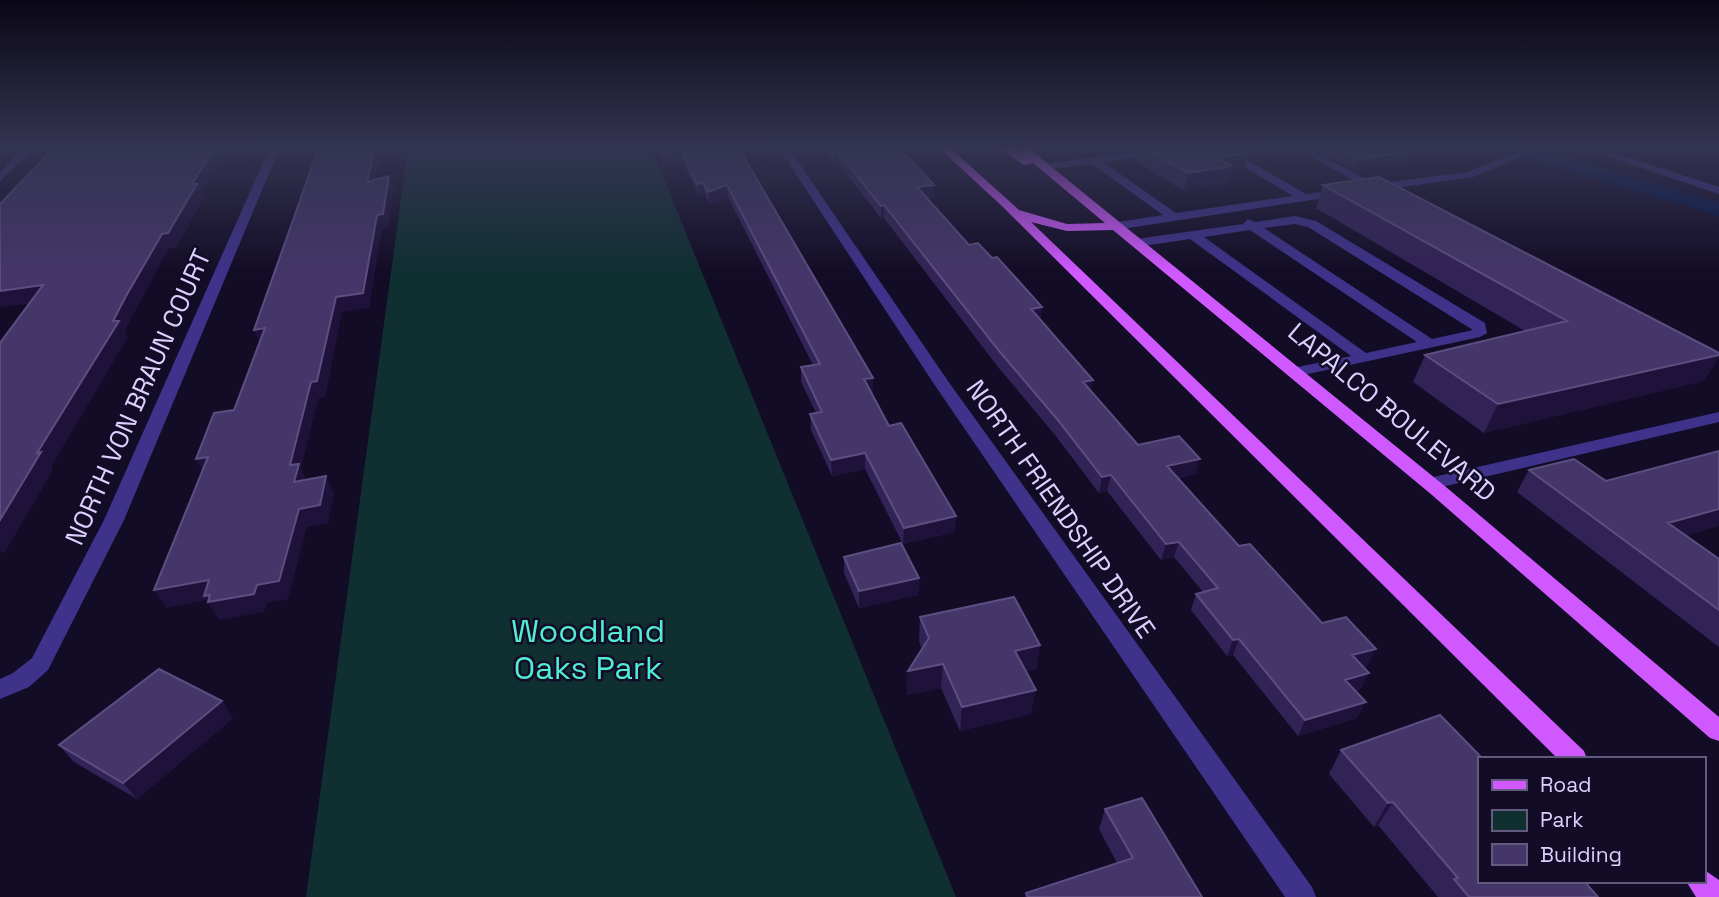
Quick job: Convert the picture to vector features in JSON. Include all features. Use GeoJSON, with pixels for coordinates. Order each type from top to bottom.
{"type":"FeatureCollection","features":[{"type":"Feature","properties":{"kind":"main road"},"geometry":{"type":"LineString","coordinates":[[989,189],[1573,757]]}},
{"type":"Feature","properties":{"kind":"main road","name":"LAPALCO BOULEVARD"},"geometry":{"type":"LineString","coordinates":[[1073,190],[1429,484],[1719,731]]}},
{"type":"Feature","properties":{"kind":"main road"},"geometry":{"type":"LineString","coordinates":[[1007,205],[1037,222],[1058,228],[1080,230],[1115,226]]}},
{"type":"Feature","properties":{"kind":"main road"},"geometry":{"type":"LineString","coordinates":[[1702,883],[1716,897]]}},
{"type":"Feature","properties":{"kind":"street","name":"NORTH VON BRAUN COURT"},"geometry":{"type":"LineString","coordinates":[[0,690],[21,680],[40,664],[114,520],[257,189]]}},
{"type":"Feature","properties":{"kind":"street","name":"NORTH FRIENDSHIP DRIVE"},"geometry":{"type":"LineString","coordinates":[[811,189],[942,384],[1301,897]]}},
{"type":"Feature","properties":{"kind":"street"},"geometry":{"type":"LineString","coordinates":[[1134,189],[1173,217]]}},
{"type":"Feature","properties":{"kind":"street"},"geometry":{"type":"LineString","coordinates":[[1289,189],[1303,197]]}},
{"type":"Feature","properties":{"kind":"street"},"geometry":{"type":"LineString","coordinates":[[1115,226],[1367,189]]}},
{"type":"Feature","properties":{"kind":"street"},"geometry":{"type":"LineString","coordinates":[[1226,208],[1430,344]]}},
{"type":"Feature","properties":{"kind":"street"},"geometry":{"type":"LineString","coordinates":[[1136,243],[1296,219],[1312,224],[1480,326],[1480,334],[1294,372]]}},
{"type":"Feature","properties":{"kind":"street"},"geometry":{"type":"LineString","coordinates":[[1193,234],[1364,358]]}},
{"type":"Feature","properties":{"kind":"street"},"geometry":{"type":"LineString","coordinates":[[1429,484],[1719,417]]}},
{"type":"Feature","properties":{"kind":"green space","name":"Woodland Oaks Park"},"geometry":{"type":"Polygon","coordinates":[[[402,189],[668,189],[956,897],[306,897],[402,189]]]}},
{"type":"Feature","properties":{"kind":"building"},"geometry":{"type":"Polygon","coordinates":[[[15,189],[194,189],[168,233],[162,234],[113,321],[119,321],[37,453],[41,452],[0,520],[0,343],[43,285],[0,291],[0,204],[15,189]]]}},
{"type":"Feature","properties":{"kind":"building"},"geometry":{"type":"Polygon","coordinates":[[[304,189],[387,189],[383,214],[377,215],[363,293],[336,297],[317,381],[311,382],[290,465],[299,464],[294,482],[326,476],[320,505],[299,509],[279,581],[257,585],[254,594],[208,602],[210,595],[204,596],[209,580],[154,590],[208,457],[196,459],[214,413],[234,410],[265,328],[254,330],[304,189]]]}},
{"type":"Feature","properties":{"kind":"building"},"geometry":{"type":"Polygon","coordinates":[[[729,189],[762,189],[873,378],[864,379],[889,426],[901,423],[956,516],[904,528],[865,453],[831,460],[810,414],[822,412],[801,367],[820,364],[729,189]]]}},
{"type":"Feature","properties":{"kind":"building"},"geometry":{"type":"Polygon","coordinates":[[[867,189],[919,189],[969,245],[978,243],[992,258],[997,257],[1042,307],[1031,309],[1093,380],[1083,382],[1138,445],[1179,436],[1200,459],[1167,466],[1239,546],[1250,544],[1322,623],[1346,617],[1376,649],[1352,655],[1369,673],[1345,680],[1366,702],[1305,720],[1239,639],[1233,640],[1196,594],[1218,588],[1179,542],[1166,544],[1111,475],[1102,477],[884,205],[881,206],[867,189]]]}},
{"type":"Feature","properties":{"kind":"building"},"geometry":{"type":"Polygon","coordinates":[[[1330,189],[1402,189],[1719,355],[1498,404],[1425,355],[1567,321],[1330,189]]]}},
{"type":"Feature","properties":{"kind":"building"},"geometry":{"type":"Polygon","coordinates":[[[1719,451],[1719,509],[1668,523],[1719,559],[1719,610],[1529,470],[1574,459],[1606,481],[1719,451]]]}},
{"type":"Feature","properties":{"kind":"building"},"geometry":{"type":"Polygon","coordinates":[[[901,543],[919,578],[859,591],[844,557],[901,543]]]}},
{"type":"Feature","properties":{"kind":"building"},"geometry":{"type":"Polygon","coordinates":[[[1014,597],[1040,645],[1015,651],[1036,690],[962,707],[943,664],[908,671],[929,638],[920,617],[1014,597]]]}},
{"type":"Feature","properties":{"kind":"building"},"geometry":{"type":"Polygon","coordinates":[[[159,669],[222,701],[123,783],[59,745],[159,669]]]}},
{"type":"Feature","properties":{"kind":"building"},"geometry":{"type":"Polygon","coordinates":[[[1440,715],[1481,757],[1478,757],[1478,883],[1586,883],[1598,897],[1469,897],[1454,879],[1458,878],[1393,802],[1388,803],[1341,750],[1440,715]]]}},
{"type":"Feature","properties":{"kind":"building"},"geometry":{"type":"Polygon","coordinates":[[[1142,798],[1202,897],[1028,897],[1026,893],[1133,858],[1105,809],[1142,798]]]}},
{"type":"Feature","properties":{"kind":"waterway"},"geometry":{"type":"LineString","coordinates":[[1650,189],[1719,209]]}}]}
